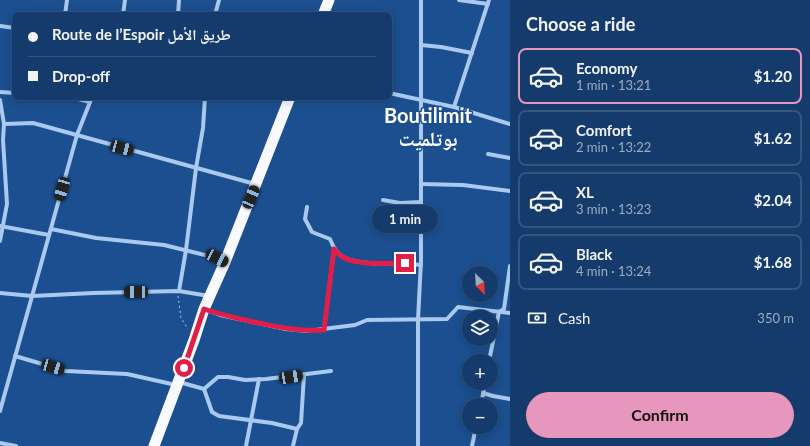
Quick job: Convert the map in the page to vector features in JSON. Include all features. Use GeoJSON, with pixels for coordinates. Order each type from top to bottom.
{"type":"FeatureCollection","features":[{"type":"Feature","properties":{"kind":"highway"},"geometry":{"type":"LineString","coordinates":[[324,12],[329,0]]}},
{"type":"Feature","properties":{"kind":"highway"},"geometry":{"type":"LineString","coordinates":[[154,446],[194,340],[204,309],[225,262],[289,100]]}},
{"type":"Feature","properties":{"kind":"street"},"geometry":{"type":"LineString","coordinates":[[65,12],[67,0]]}},
{"type":"Feature","properties":{"kind":"street"},"geometry":{"type":"LineString","coordinates":[[124,12],[126,0]]}},
{"type":"Feature","properties":{"kind":"street"},"geometry":{"type":"LineString","coordinates":[[178,12],[179,0]]}},
{"type":"Feature","properties":{"kind":"street"},"geometry":{"type":"LineString","coordinates":[[215,12],[218,0]]}},
{"type":"Feature","properties":{"kind":"street"},"geometry":{"type":"LineString","coordinates":[[418,446],[418,320],[421,265],[421,0]]}},
{"type":"Feature","properties":{"kind":"street"},"geometry":{"type":"LineString","coordinates":[[454,106],[489,2],[459,0]]}},
{"type":"Feature","properties":{"kind":"street"},"geometry":{"type":"LineString","coordinates":[[0,26],[12,28]]}},
{"type":"Feature","properties":{"kind":"street"},"geometry":{"type":"LineString","coordinates":[[421,46],[441,47],[472,52]]}},
{"type":"Feature","properties":{"kind":"street"},"geometry":{"type":"LineString","coordinates":[[0,92],[12,93]]}},
{"type":"Feature","properties":{"kind":"street"},"geometry":{"type":"LineString","coordinates":[[392,94],[454,106],[510,124]]}},
{"type":"Feature","properties":{"kind":"street"},"geometry":{"type":"LineString","coordinates":[[0,100],[4,124],[2,133],[7,204],[1,227],[0,242]]}},
{"type":"Feature","properties":{"kind":"street"},"geometry":{"type":"LineString","coordinates":[[0,411],[77,135],[90,102],[83,100]]}},
{"type":"Feature","properties":{"kind":"street"},"geometry":{"type":"LineString","coordinates":[[179,291],[203,128],[205,100]]}},
{"type":"Feature","properties":{"kind":"street"},"geometry":{"type":"LineString","coordinates":[[4,124],[33,123],[256,185]]}},
{"type":"Feature","properties":{"kind":"street"},"geometry":{"type":"LineString","coordinates":[[488,154],[510,158]]}},
{"type":"Feature","properties":{"kind":"street"},"geometry":{"type":"LineString","coordinates":[[0,184],[6,185]]}},
{"type":"Feature","properties":{"kind":"street"},"geometry":{"type":"LineString","coordinates":[[421,184],[463,185],[510,191]]}},
{"type":"Feature","properties":{"kind":"street"},"geometry":{"type":"LineString","coordinates":[[383,200],[400,203],[421,202]]}},
{"type":"Feature","properties":{"kind":"street"},"geometry":{"type":"LineString","coordinates":[[308,207],[305,219],[312,232],[330,239],[334,249],[342,256],[354,261],[421,265]]}},
{"type":"Feature","properties":{"kind":"street"},"geometry":{"type":"LineString","coordinates":[[1,227],[49,235]]}},
{"type":"Feature","properties":{"kind":"street"},"geometry":{"type":"LineString","coordinates":[[51,229],[96,238],[158,244],[217,258],[225,262]]}},
{"type":"Feature","properties":{"kind":"street"},"geometry":{"type":"LineString","coordinates":[[324,330],[334,249]]}},
{"type":"Feature","properties":{"kind":"street"},"geometry":{"type":"LineString","coordinates":[[490,354],[499,312],[504,309],[510,266]]}},
{"type":"Feature","properties":{"kind":"street"},"geometry":{"type":"LineString","coordinates":[[0,293],[32,296],[179,291],[210,296]]}},
{"type":"Feature","properties":{"kind":"street"},"geometry":{"type":"LineString","coordinates":[[204,309],[220,315],[286,329],[307,331],[354,325],[367,320],[447,319],[458,307],[510,313]]}},
{"type":"Feature","properties":{"kind":"street"},"geometry":{"type":"LineString","coordinates":[[15,356],[66,371],[127,374],[204,389]]}},
{"type":"Feature","properties":{"kind":"street"},"geometry":{"type":"LineString","coordinates":[[204,389],[218,377],[245,380],[331,371]]}},
{"type":"Feature","properties":{"kind":"street"},"geometry":{"type":"LineString","coordinates":[[293,446],[297,429],[301,423],[304,375]]}},
{"type":"Feature","properties":{"kind":"street"},"geometry":{"type":"LineString","coordinates":[[246,446],[259,379]]}},
{"type":"Feature","properties":{"kind":"street"},"geometry":{"type":"LineString","coordinates":[[204,389],[212,412],[219,416],[272,423],[297,429]]}},
{"type":"Feature","properties":{"kind":"street"},"geometry":{"type":"LineString","coordinates":[[482,398],[484,390]]}},
{"type":"Feature","properties":{"kind":"street"},"geometry":{"type":"LineString","coordinates":[[483,393],[510,399]]}},
{"type":"Feature","properties":{"kind":"street"},"geometry":{"type":"LineString","coordinates":[[472,446],[475,434]]}},
{"type":"Feature","properties":{"kind":"street"},"geometry":{"type":"LineString","coordinates":[[0,443],[16,446]]}},
{"type":"Feature","properties":{"kind":"path"},"geometry":{"type":"LineString","coordinates":[[179,291],[178,301],[181,318],[194,340]]}},
{"type":"Feature","properties":{"kind":"district","name":"Boutilimit بوتلميت"},"geometry":{"type":"Point","coordinates":[428,126]}},
{"type":"Feature","properties":{"kind":"route"},"geometry":{"type":"LineString","coordinates":[[184,368],[204,309],[220,315],[286,329],[307,331],[324,330],[334,249],[342,256],[354,261],[405,263]]}}]}
